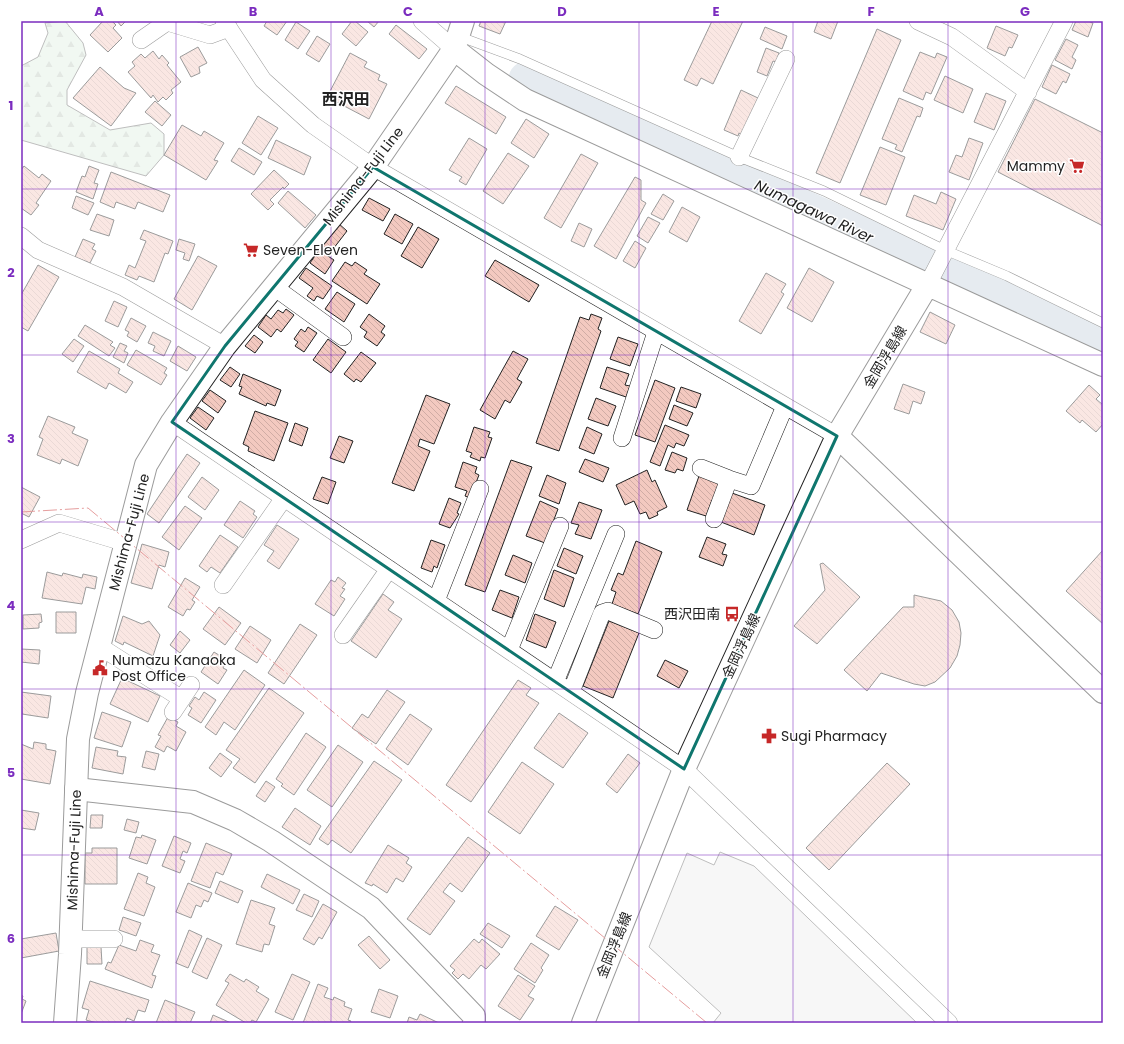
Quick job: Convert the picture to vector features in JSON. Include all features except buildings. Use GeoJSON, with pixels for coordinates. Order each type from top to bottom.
{"type":"FeatureCollection","features":[{"type":"Feature","properties":{"kind":"street"},"geometry":{"type":"LineString","coordinates":[[422,21],[458,35],[486,74],[525,100],[1103,365]]}},
{"type":"Feature","properties":{"kind":"street"},"geometry":{"type":"LineString","coordinates":[[918,21],[952,37],[1028,92]]}},
{"type":"Feature","properties":{"kind":"street"},"geometry":{"type":"LineString","coordinates":[[928,284],[1064,21]]}},
{"type":"Feature","properties":{"kind":"street"},"geometry":{"type":"LineString","coordinates":[[141,40],[167,22],[210,34],[226,25],[263,80],[313,125],[373,167],[837,436],[1103,692]]}},
{"type":"Feature","properties":{"kind":"street","name":"Mishima-Fuji Line"},"geometry":{"type":"LineString","coordinates":[[65,1023],[67,1007],[78,739],[87,693],[146,465],[172,422],[225,346],[373,167],[458,35]]}},
{"type":"Feature","properties":{"kind":"street"},"geometry":{"type":"LineString","coordinates":[[739,156],[786,59]]}},
{"type":"Feature","properties":{"kind":"street"},"geometry":{"type":"LineString","coordinates":[[21,236],[38,250],[123,287],[225,346]]}},
{"type":"Feature","properties":{"kind":"street","name":"金岡浮島線"},"geometry":{"type":"LineString","coordinates":[[583,1023],[684,769],[837,436],[928,284]]}},
{"type":"Feature","properties":{"kind":"street"},"geometry":{"type":"LineString","coordinates":[[274,287],[343,336]]}},
{"type":"Feature","properties":{"kind":"street"},"geometry":{"type":"LineString","coordinates":[[622,438],[656,332]]}},
{"type":"Feature","properties":{"kind":"street"},"geometry":{"type":"LineString","coordinates":[[701,468],[751,486],[785,406]]}},
{"type":"Feature","properties":{"kind":"street"},"geometry":{"type":"LineString","coordinates":[[172,422],[684,769],[949,1023]]}},
{"type":"Feature","properties":{"kind":"street"},"geometry":{"type":"LineString","coordinates":[[714,520],[729,479]]}},
{"type":"Feature","properties":{"kind":"street"},"geometry":{"type":"LineString","coordinates":[[436,601],[480,489]]}},
{"type":"Feature","properties":{"kind":"street"},"geometry":{"type":"LineString","coordinates":[[223,585],[284,498]]}},
{"type":"Feature","properties":{"kind":"street"},"geometry":{"type":"LineString","coordinates":[[21,540],[59,523],[126,543]]}},
{"type":"Feature","properties":{"kind":"street"},"geometry":{"type":"LineString","coordinates":[[509,650],[560,526]]}},
{"type":"Feature","properties":{"kind":"street"},"geometry":{"type":"LineString","coordinates":[[555,682],[616,534]]}},
{"type":"Feature","properties":{"kind":"street"},"geometry":{"type":"LineString","coordinates":[[342,635],[389,569]]}},
{"type":"Feature","properties":{"kind":"street"},"geometry":{"type":"LineString","coordinates":[[571,692],[602,613],[608,612],[654,630]]}},
{"type":"Feature","properties":{"kind":"street"},"geometry":{"type":"LineString","coordinates":[[99,646],[182,699]]}},
{"type":"Feature","properties":{"kind":"street"},"geometry":{"type":"LineString","coordinates":[[76,789],[193,802],[235,820],[265,837],[371,908],[474,1016],[474,1023]]}},
{"type":"Feature","properties":{"kind":"street"},"geometry":{"type":"LineString","coordinates":[[70,939],[114,939]]}},
{"type":"Feature","properties":{"kind":"lane"},"geometry":{"type":"LineString","coordinates":[[458,35],[560,76],[739,156],[824,191],[945,250],[1007,276],[1103,323]]}},
{"type":"Feature","properties":{"kind":"highlighted area"},"geometry":{"type":"Polygon","coordinates":[[[373,167],[837,436],[684,769],[172,422],[225,346],[373,167]]]}},
{"type":"Feature","properties":{"kind":"green space"},"geometry":{"type":"Polygon","coordinates":[[[65,21],[83,43],[86,55],[67,90],[67,105],[110,130],[151,123],[164,134],[164,155],[146,176],[21,140],[21,66],[38,57],[48,33],[45,23],[65,21]]]}},
{"type":"Feature","properties":{"kind":"shaded area"},"geometry":{"type":"Polygon","coordinates":[[[720,852],[754,866],[917,1023],[713,1023],[721,1013],[649,947],[687,853],[714,865],[720,852]]]}},
{"type":"Feature","properties":{"kind":"waterway","name":"Numagawa River"},"geometry":{"type":"LineString","coordinates":[[526,79],[957,278],[1103,343]]}},
{"type":"Feature","properties":{"kind":"power"},"geometry":{"type":"LineString","coordinates":[[21,512],[88,508],[707,1023]]}},
{"type":"Feature","properties":{"kind":"place","name":"Mammy"},"geometry":{"type":"Point","coordinates":[1077,166]}},
{"type":"Feature","properties":{"kind":"place","name":"Seven-Eleven"},"geometry":{"type":"Point","coordinates":[251,250]}},
{"type":"Feature","properties":{"kind":"place","name":"西沢田南"},"geometry":{"type":"Point","coordinates":[732,614]}},
{"type":"Feature","properties":{"kind":"place","name":"Numazu Kanaoka Post Office"},"geometry":{"type":"Point","coordinates":[100,668]}},
{"type":"Feature","properties":{"kind":"place","name":"Sugi Pharmacy"},"geometry":{"type":"Point","coordinates":[769,736]}},
{"type":"Feature","properties":{"kind":"district","name":"西沢田"},"geometry":{"type":"Point","coordinates":[346,99]}}]}
